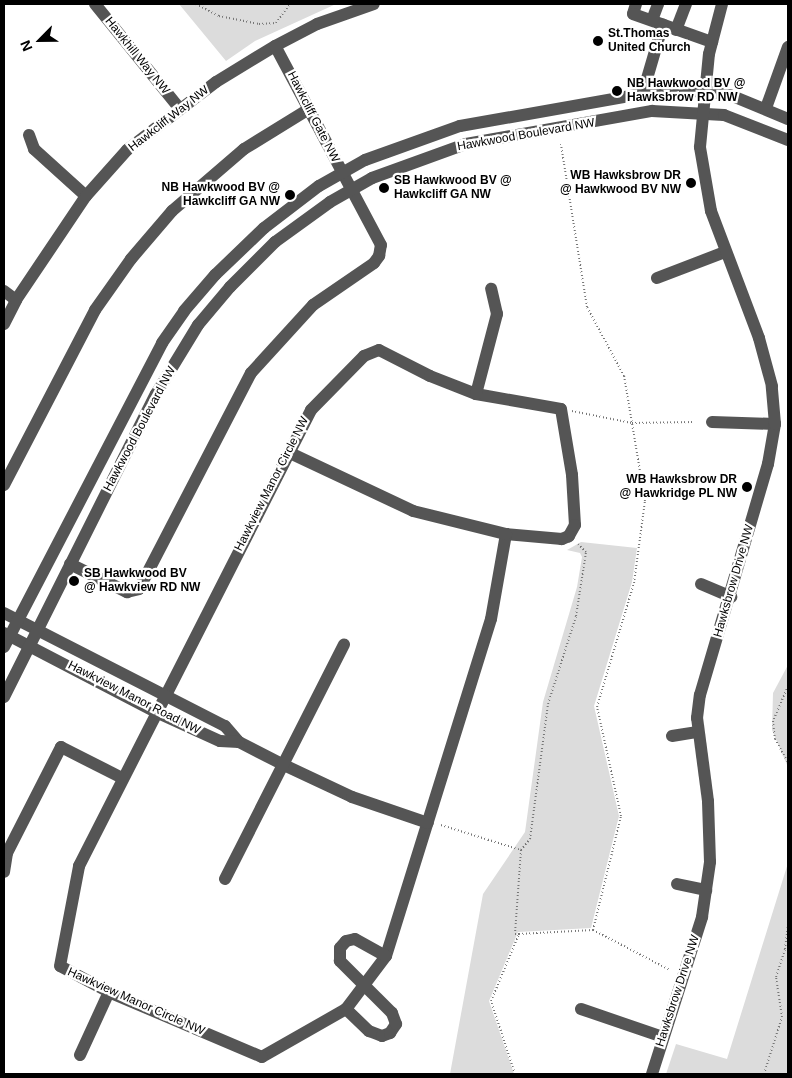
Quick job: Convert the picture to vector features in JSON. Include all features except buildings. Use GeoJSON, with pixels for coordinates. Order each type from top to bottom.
{"type":"FeatureCollection","features":[{"type":"Feature","properties":{"kind":"street","name":"Hawkhill Way NW"},"geometry":{"type":"LineString","coordinates":[[95,4],[180,109]]}},
{"type":"Feature","properties":{"kind":"street","name":"Hawkcliff Way NW"},"geometry":{"type":"LineString","coordinates":[[4,324],[16,300],[86,196],[128,150],[216,82],[275,46],[317,24],[374,4]]}},
{"type":"Feature","properties":{"kind":"street"},"geometry":{"type":"LineString","coordinates":[[636,4],[633,14],[712,42]]}},
{"type":"Feature","properties":{"kind":"street"},"geometry":{"type":"LineString","coordinates":[[648,93],[646,82],[658,22],[658,4]]}},
{"type":"Feature","properties":{"kind":"street"},"geometry":{"type":"LineString","coordinates":[[676,30],[686,4]]}},
{"type":"Feature","properties":{"kind":"street","name":"Hawksbrow Drive NW"},"geometry":{"type":"LineString","coordinates":[[652,1074],[702,918],[710,862],[708,801],[698,732],[700,695],[731,597],[768,464],[775,424],[772,386],[759,338],[725,252],[705,183],[700,147],[704,91],[712,42],[722,4]]}},
{"type":"Feature","properties":{"kind":"street","name":"Hawkcliff Gate NW"},"geometry":{"type":"LineString","coordinates":[[70,564],[126,592],[139,589],[251,373],[313,305],[374,263],[379,256],[381,245],[349,190],[275,46]]}},
{"type":"Feature","properties":{"kind":"street"},"geometry":{"type":"LineString","coordinates":[[766,108],[788,47]]}},
{"type":"Feature","properties":{"kind":"street","name":"Hawkwood Boulevard NW"},"geometry":{"type":"LineString","coordinates":[[6,638],[162,343],[215,275],[264,228],[340,173],[418,139],[460,126],[648,93],[704,91],[730,95],[766,108],[788,119]]}},
{"type":"Feature","properties":{"kind":"street"},"geometry":{"type":"LineString","coordinates":[[4,485],[95,310],[131,259],[172,211],[244,149],[309,109]]}},
{"type":"Feature","properties":{"kind":"street","name":"Hawkwood Boulevard NW"},"geometry":{"type":"LineString","coordinates":[[4,697],[156,394],[198,325],[230,287],[275,242],[349,190],[416,161],[466,144],[652,111],[724,115],[749,123],[788,140]]}},
{"type":"Feature","properties":{"kind":"street"},"geometry":{"type":"LineString","coordinates":[[29,135],[34,149],[86,196]]}},
{"type":"Feature","properties":{"kind":"street"},"geometry":{"type":"LineString","coordinates":[[657,278],[725,252]]}},
{"type":"Feature","properties":{"kind":"street"},"geometry":{"type":"LineString","coordinates":[[476,394],[497,314],[492,289]]}},
{"type":"Feature","properties":{"kind":"street"},"geometry":{"type":"LineString","coordinates":[[4,292],[16,300]]}},
{"type":"Feature","properties":{"kind":"street","name":"Hawkview Manor Circle NW"},"geometry":{"type":"LineString","coordinates":[[506,534],[491,619],[386,956],[366,985],[346,1009],[262,1057],[109,992],[60,966],[79,866],[122,778],[311,410],[364,356],[379,350],[430,376],[476,394],[560,409]]}},
{"type":"Feature","properties":{"kind":"street"},"geometry":{"type":"LineString","coordinates":[[141,385],[156,394]]}},
{"type":"Feature","properties":{"kind":"street"},"geometry":{"type":"LineString","coordinates":[[290,453],[413,512],[506,534],[562,539],[570,536],[575,525],[572,475],[560,409]]}},
{"type":"Feature","properties":{"kind":"street"},"geometry":{"type":"LineString","coordinates":[[712,422],[775,424]]}},
{"type":"Feature","properties":{"kind":"street"},"geometry":{"type":"LineString","coordinates":[[701,584],[731,597]]}},
{"type":"Feature","properties":{"kind":"street","name":"Hawkview Manor Road NW"},"geometry":{"type":"LineString","coordinates":[[4,613],[166,694],[225,726],[239,742],[284,765],[352,797],[428,823]]}},
{"type":"Feature","properties":{"kind":"street","name":"Hawkview Manor Road NW"},"geometry":{"type":"LineString","coordinates":[[6,638],[31,644],[156,712],[220,742],[239,742]]}},
{"type":"Feature","properties":{"kind":"street"},"geometry":{"type":"LineString","coordinates":[[225,879],[344,644]]}},
{"type":"Feature","properties":{"kind":"street"},"geometry":{"type":"LineString","coordinates":[[672,736],[698,732]]}},
{"type":"Feature","properties":{"kind":"street"},"geometry":{"type":"LineString","coordinates":[[4,872],[7,853],[61,747],[122,778]]}},
{"type":"Feature","properties":{"kind":"street"},"geometry":{"type":"LineString","coordinates":[[677,884],[706,890]]}},
{"type":"Feature","properties":{"kind":"street"},"geometry":{"type":"LineString","coordinates":[[346,1009],[369,1031],[382,1036],[390,1033],[396,1024],[392,1013],[340,961],[340,948],[346,940],[355,940],[386,956]]}},
{"type":"Feature","properties":{"kind":"street"},"geometry":{"type":"LineString","coordinates":[[80,1055],[109,992]]}},
{"type":"Feature","properties":{"kind":"street"},"geometry":{"type":"LineString","coordinates":[[581,1009],[663,1037]]}},
{"type":"Feature","properties":{"kind":"path"},"geometry":{"type":"LineString","coordinates":[[196,4],[219,16],[259,24],[276,24],[290,4]]}},
{"type":"Feature","properties":{"kind":"path"},"geometry":{"type":"LineString","coordinates":[[561,144],[587,307],[624,376],[644,480],[643,518],[634,583],[596,707],[621,816],[594,930]]}},
{"type":"Feature","properties":{"kind":"path"},"geometry":{"type":"LineString","coordinates":[[560,409],[632,422],[694,422]]}},
{"type":"Feature","properties":{"kind":"path"},"geometry":{"type":"LineString","coordinates":[[578,544],[586,552],[576,616],[548,704],[530,839],[521,850],[515,934],[594,930],[670,970]]}},
{"type":"Feature","properties":{"kind":"path"},"geometry":{"type":"LineString","coordinates":[[788,686],[772,721],[775,739],[788,762]]}},
{"type":"Feature","properties":{"kind":"path"},"geometry":{"type":"LineString","coordinates":[[441,825],[521,850]]}},
{"type":"Feature","properties":{"kind":"path"},"geometry":{"type":"LineString","coordinates":[[764,1074],[782,1017],[776,978],[785,949],[788,923]]}},
{"type":"Feature","properties":{"kind":"path"},"geometry":{"type":"LineString","coordinates":[[515,1074],[491,1001],[520,934]]}},
{"type":"Feature","properties":{"kind":"shaded area"},"geometry":{"type":"Polygon","coordinates":[[[179,4],[336,4],[255,41],[226,61],[179,4]]]}},
{"type":"Feature","properties":{"kind":"shaded area"},"geometry":{"type":"Polygon","coordinates":[[[581,542],[637,548],[632,582],[594,706],[619,816],[591,928],[518,932],[489,1001],[514,1074],[450,1074],[483,894],[525,832],[543,702],[577,587],[582,557],[580,553],[567,550],[581,542]]]}},
{"type":"Feature","properties":{"kind":"shaded area"},"geometry":{"type":"Polygon","coordinates":[[[788,665],[788,767],[772,730],[773,693],[788,665]]]}},
{"type":"Feature","properties":{"kind":"shaded area"},"geometry":{"type":"Polygon","coordinates":[[[788,863],[788,1074],[666,1074],[676,1044],[727,1059],[788,863]]]}},
{"type":"Feature","properties":{"kind":"place","name":"St.Thomas United Church"},"geometry":{"type":"Point","coordinates":[598,41]}},
{"type":"Feature","properties":{"kind":"place","name":"NB Hawkwood BV @ Hawksbrow RD NW"},"geometry":{"type":"Point","coordinates":[617,91]}},
{"type":"Feature","properties":{"kind":"place","name":"WB Hawksbrow DR @ Hawkwood BV NW"},"geometry":{"type":"Point","coordinates":[691,183]}},
{"type":"Feature","properties":{"kind":"place","name":"SB Hawkwood BV @ Hawkcliff GA NW"},"geometry":{"type":"Point","coordinates":[384,188]}},
{"type":"Feature","properties":{"kind":"place","name":"NB Hawkwood BV @ Hawkcliff GA NW"},"geometry":{"type":"Point","coordinates":[290,195]}},
{"type":"Feature","properties":{"kind":"place","name":"WB Hawksbrow DR @ Hawkridge PL NW"},"geometry":{"type":"Point","coordinates":[747,487]}},
{"type":"Feature","properties":{"kind":"place","name":"SB Hawkwood BV @ Hawkview RD NW"},"geometry":{"type":"Point","coordinates":[74,581]}}]}
